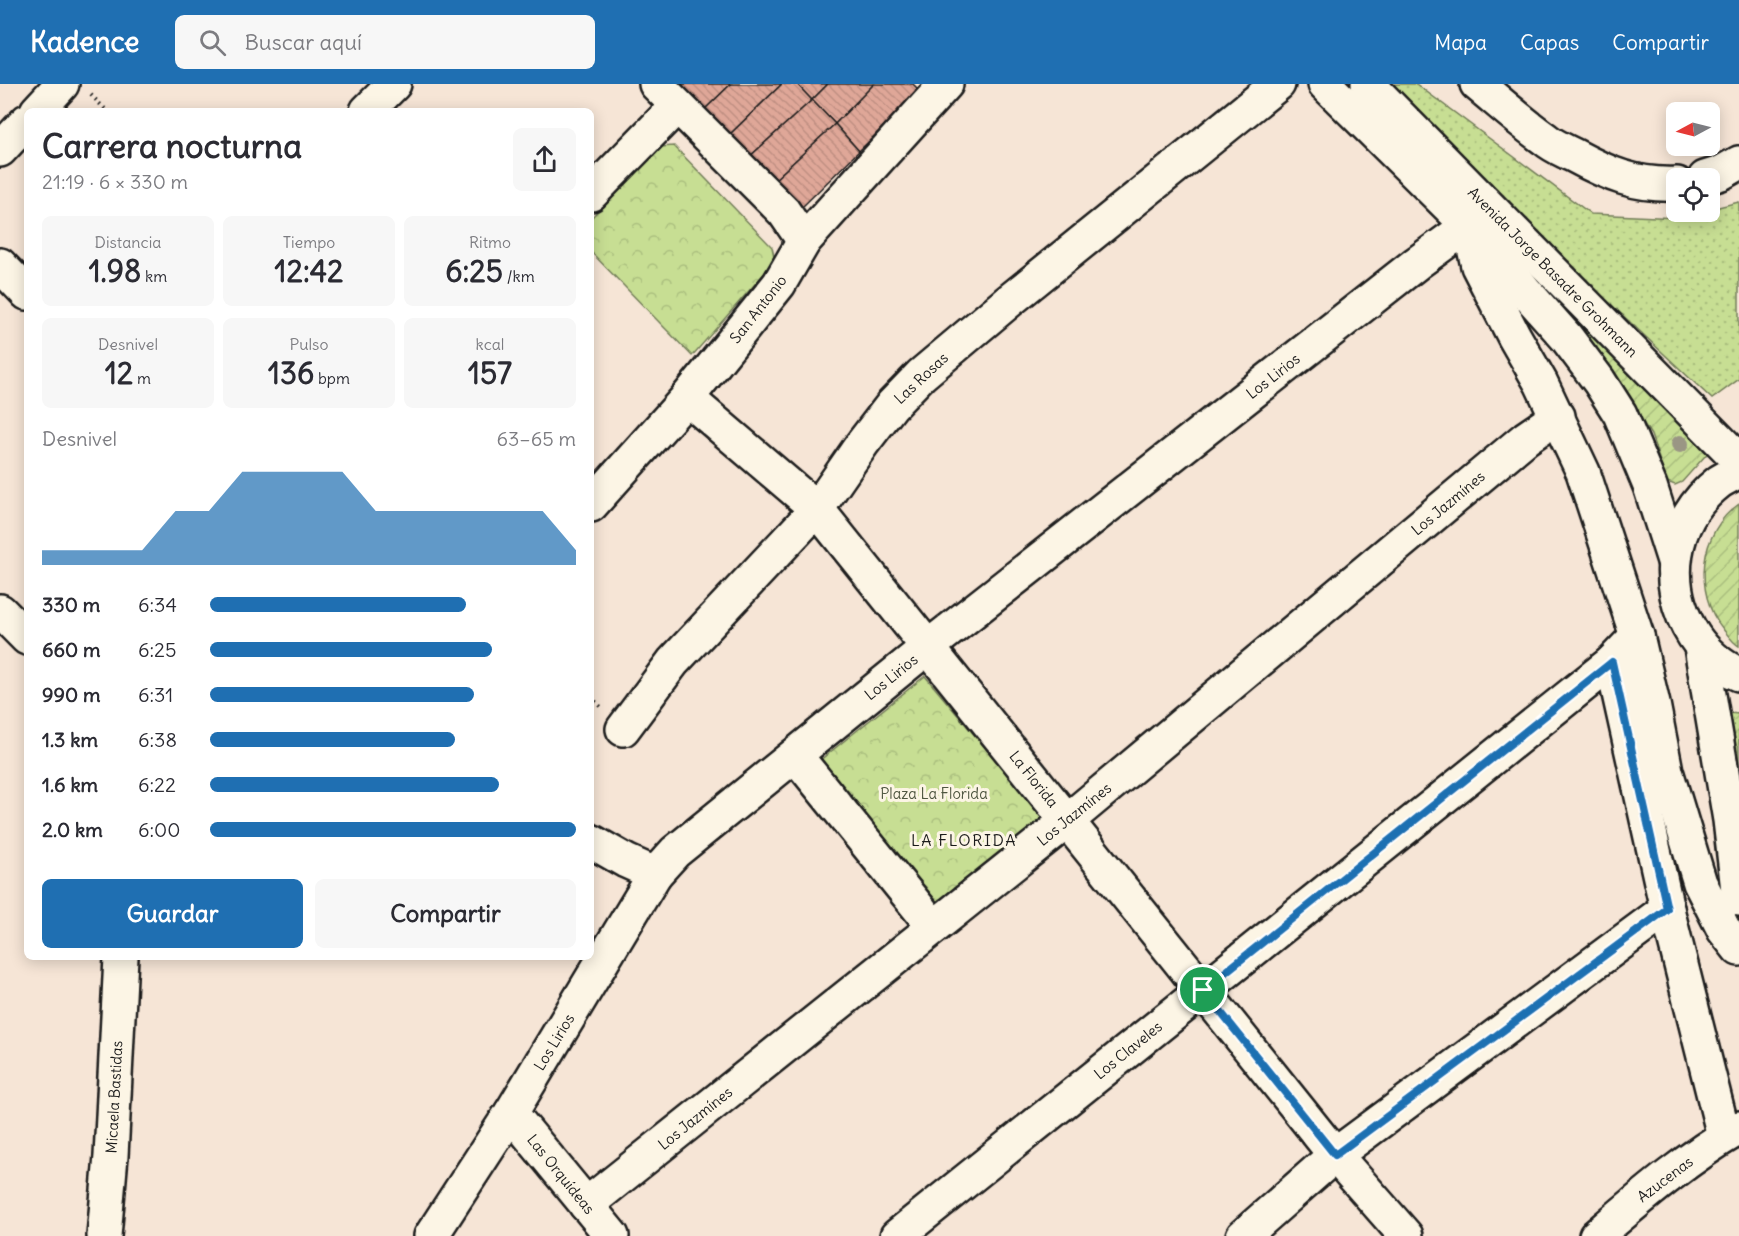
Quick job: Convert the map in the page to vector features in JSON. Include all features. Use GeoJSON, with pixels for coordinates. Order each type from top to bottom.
{"type":"FeatureCollection","features":[{"type":"Feature","properties":{"kind":"main road"},"geometry":{"type":"LineString","coordinates":[[370,108],[394,84]]}},
{"type":"Feature","properties":{"kind":"main road","name":"Las Rosas"},"geometry":{"type":"LineString","coordinates":[[623,729],[673,662],[817,509],[892,405],[921,375],[1278,84]]}},
{"type":"Feature","properties":{"kind":"main road","name":"Avenida Jorge Basadre Grohmann"},"geometry":{"type":"LineString","coordinates":[[1325,84],[1488,245],[1566,337],[1599,381],[1620,414],[1650,486],[1674,561]]}},
{"type":"Feature","properties":{"kind":"main road","name":"Avenida Jorge Basadre Grohmann"},"geometry":{"type":"LineString","coordinates":[[1368,84],[1739,460]]}},
{"type":"Feature","properties":{"kind":"main road"},"geometry":{"type":"LineString","coordinates":[[1477,84],[1546,141],[1617,177],[1636,182],[1666,184]]}},
{"type":"Feature","properties":{"kind":"main road","name":"San Antonio"},"geometry":{"type":"LineString","coordinates":[[594,502],[687,398],[779,285],[804,242],[939,86]]}},
{"type":"Feature","properties":{"kind":"main road"},"geometry":{"type":"LineString","coordinates":[[42,108],[74,87]]}},
{"type":"Feature","properties":{"kind":"main road"},"geometry":{"type":"LineString","coordinates":[[594,190],[666,95],[783,212],[804,242]]}},
{"type":"Feature","properties":{"kind":"main road"},"geometry":{"type":"LineString","coordinates":[[0,150],[24,124]]}},
{"type":"Feature","properties":{"kind":"main road"},"geometry":{"type":"LineString","coordinates":[[1720,173],[1739,163]]}},
{"type":"Feature","properties":{"kind":"main road"},"geometry":{"type":"LineString","coordinates":[[1469,225],[1478,266],[1558,416],[1583,472],[1637,636],[1666,771],[1700,883],[1724,930],[1739,949]]}},
{"type":"Feature","properties":{"kind":"main road","name":"Los Lirios"},"geometry":{"type":"LineString","coordinates":[[431,1236],[511,1113],[655,874],[675,852],[928,647],[1408,270],[1469,225]]}},
{"type":"Feature","properties":{"kind":"main road"},"geometry":{"type":"LineString","coordinates":[[0,265],[24,290]]}},
{"type":"Feature","properties":{"kind":"main road","name":"La Florida"},"geometry":{"type":"LineString","coordinates":[[687,398],[817,509],[1335,1155],[1406,1236]]}},
{"type":"Feature","properties":{"kind":"main road","name":"Los Jazmínes"},"geometry":{"type":"LineString","coordinates":[[586,1205],[1067,820],[1526,438],[1558,416]]}},
{"type":"Feature","properties":{"kind":"main road"},"geometry":{"type":"LineString","coordinates":[[1739,471],[1719,482],[1697,504],[1682,531],[1674,561],[1675,592],[1684,621],[1701,647],[1730,670],[1739,674]]}},
{"type":"Feature","properties":{"kind":"main road"},"geometry":{"type":"LineString","coordinates":[[0,611],[24,635]]}},
{"type":"Feature","properties":{"kind":"main road","name":"Los Claveles"},"geometry":{"type":"LineString","coordinates":[[897,1236],[1612,662],[1637,636]]}},
{"type":"Feature","properties":{"kind":"main road"},"geometry":{"type":"LineString","coordinates":[[1701,647],[1730,820],[1739,899]]}},
{"type":"Feature","properties":{"kind":"main road"},"geometry":{"type":"LineString","coordinates":[[1612,662],[1667,909],[1732,1132]]}},
{"type":"Feature","properties":{"kind":"main road"},"geometry":{"type":"LineString","coordinates":[[795,754],[934,927]]}},
{"type":"Feature","properties":{"kind":"main road"},"geometry":{"type":"LineString","coordinates":[[594,843],[655,874]]}},
{"type":"Feature","properties":{"kind":"main road"},"geometry":{"type":"LineString","coordinates":[[1243,1236],[1335,1155],[1667,909]]}},
{"type":"Feature","properties":{"kind":"main road","name":"Micaela Bastidas"},"geometry":{"type":"LineString","coordinates":[[104,1236],[111,1156],[121,960]]}},
{"type":"Feature","properties":{"kind":"main road","name":"Las Orquídeas"},"geometry":{"type":"LineString","coordinates":[[511,1113],[612,1236]]}},
{"type":"Feature","properties":{"kind":"main road","name":"Azucenas"},"geometry":{"type":"LineString","coordinates":[[1596,1236],[1653,1186],[1732,1132]]}},
{"type":"Feature","properties":{"kind":"path"},"geometry":{"type":"LineString","coordinates":[[74,87],[103,108]]}},
{"type":"Feature","properties":{"kind":"green space"},"geometry":{"type":"Polygon","coordinates":[[[1376,84],[1416,84],[1591,214],[1666,217],[1666,222],[1720,222],[1720,207],[1739,202],[1739,379],[1712,399],[1376,84]]]}},
{"type":"Feature","properties":{"kind":"green space"},"geometry":{"type":"Polygon","coordinates":[[[674,146],[772,247],[775,261],[692,356],[594,255],[594,215],[660,147],[674,146]]]}},
{"type":"Feature","properties":{"kind":"green space"},"geometry":{"type":"Polygon","coordinates":[[[1510,250],[1713,447],[1682,482],[1675,485],[1667,482],[1651,435],[1602,356],[1503,255],[1510,250]]]}},
{"type":"Feature","properties":{"kind":"green space"},"geometry":{"type":"Polygon","coordinates":[[[1739,504],[1739,646],[1730,638],[1713,614],[1704,581],[1708,546],[1715,530],[1739,504]]]}},
{"type":"Feature","properties":{"kind":"green space","name":"Plaza La Florida"},"geometry":{"type":"Polygon","coordinates":[[[925,676],[1043,817],[936,906],[819,761],[925,676]]]}},
{"type":"Feature","properties":{"kind":"green space"},"geometry":{"type":"Polygon","coordinates":[[[1729,713],[1739,714],[1739,770],[1729,713]]]}},
{"type":"Feature","properties":{"kind":"building"},"geometry":{"type":"Polygon","coordinates":[[[680,84],[731,84],[701,113],[676,88],[680,84]]]}},
{"type":"Feature","properties":{"kind":"building"},"geometry":{"type":"Polygon","coordinates":[[[731,84],[782,84],[726,138],[701,113],[731,84]]]}},
{"type":"Feature","properties":{"kind":"building"},"geometry":{"type":"Polygon","coordinates":[[[782,84],[797,84],[812,100],[747,159],[726,138],[782,84]]]}},
{"type":"Feature","properties":{"kind":"building"},"geometry":{"type":"Polygon","coordinates":[[[797,84],[828,84],[812,100],[797,84]]]}},
{"type":"Feature","properties":{"kind":"building"},"geometry":{"type":"Polygon","coordinates":[[[828,84],[874,84],[835,124],[812,100],[828,84]]]}},
{"type":"Feature","properties":{"kind":"building"},"geometry":{"type":"Polygon","coordinates":[[[874,84],[913,84],[920,91],[859,151],[835,124],[874,84]]]}},
{"type":"Feature","properties":{"kind":"building"},"geometry":{"type":"Polygon","coordinates":[[[812,100],[835,124],[771,183],[747,159],[812,100]]]}},
{"type":"Feature","properties":{"kind":"building"},"geometry":{"type":"Polygon","coordinates":[[[835,124],[859,151],[799,210],[771,183],[835,124]]]}},
{"type":"Feature","properties":{"kind":"district","name":"LA FLORIDA"},"geometry":{"type":"Point","coordinates":[964,840]}},
{"type":"Feature","properties":{"kind":"route"},"geometry":{"type":"LineString","coordinates":[[1612,662],[1667,909],[1335,1155],[1203,990],[1612,662]]}}]}
